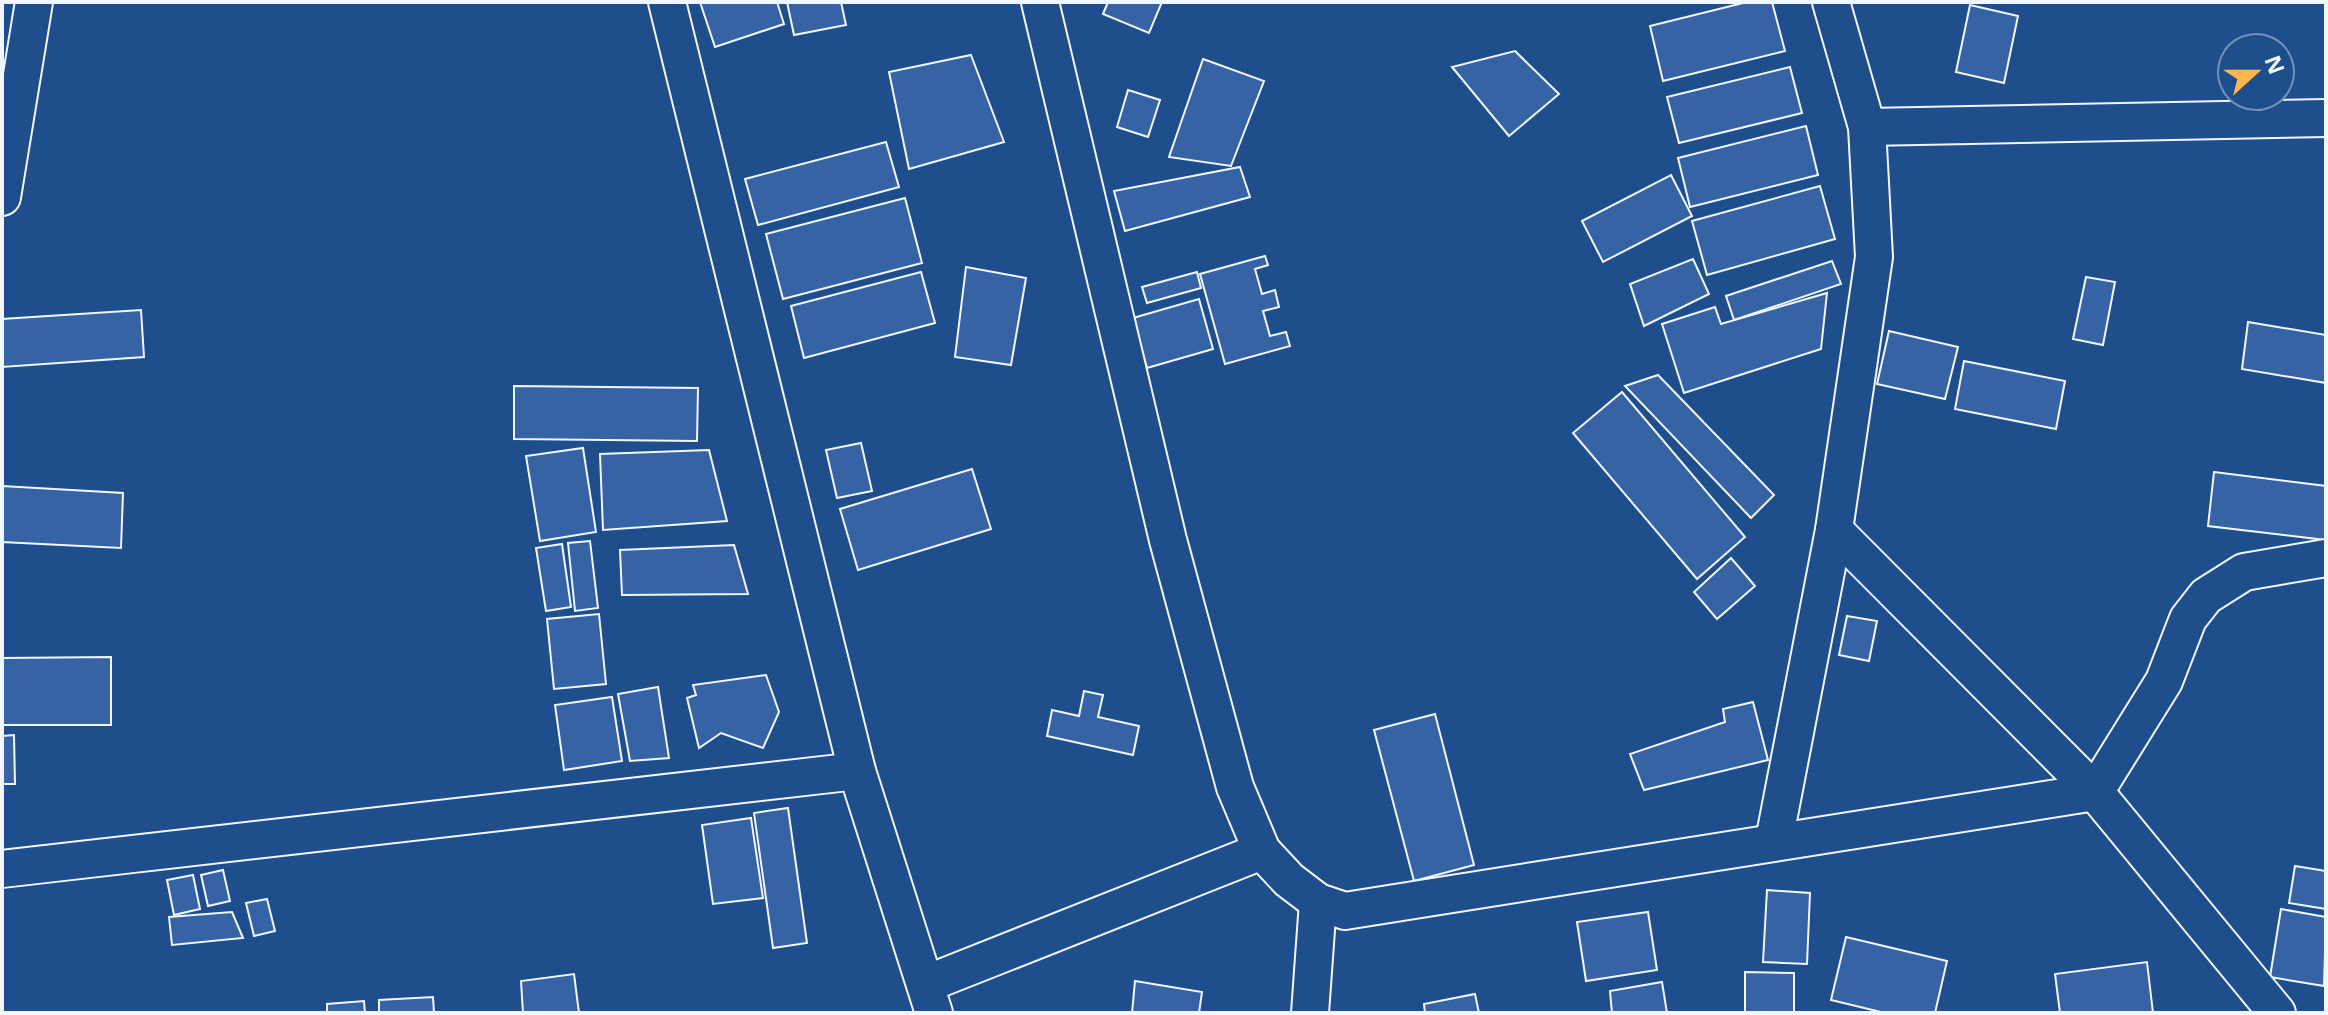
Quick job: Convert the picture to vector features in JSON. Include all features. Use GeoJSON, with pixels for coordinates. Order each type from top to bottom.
{"type":"FeatureCollection","features":[{"type":"Feature","properties":{"kind":"street"},"geometry":{"type":"LineString","coordinates":[[2,197],[34,2]]}},
{"type":"Feature","properties":{"kind":"street"},"geometry":{"type":"LineString","coordinates":[[667,2],[857,771],[930,998],[1262,851]]}},
{"type":"Feature","properties":{"kind":"street"},"geometry":{"type":"LineString","coordinates":[[1040,2],[1168,540],[1235,787],[1262,851],[1289,880],[1318,902],[1345,911],[2095,792],[2164,681],[2188,619],[2206,596],[2244,572],[2326,558]]}},
{"type":"Feature","properties":{"kind":"street"},"geometry":{"type":"LineString","coordinates":[[1774,841],[1834,530],[1874,257],[1867,127],[1831,2]]}},
{"type":"Feature","properties":{"kind":"street"},"geometry":{"type":"LineString","coordinates":[[1867,127],[2326,118]]}},
{"type":"Feature","properties":{"kind":"street"},"geometry":{"type":"LineString","coordinates":[[1834,530],[2095,792],[2277,1013]]}},
{"type":"Feature","properties":{"kind":"street"},"geometry":{"type":"LineString","coordinates":[[2,869],[857,771]]}},
{"type":"Feature","properties":{"kind":"street"},"geometry":{"type":"LineString","coordinates":[[1310,1013],[1318,902]]}},
{"type":"Feature","properties":{"kind":"building"},"geometry":{"type":"Polygon","coordinates":[[[700,2],[777,2],[784,24],[715,47],[700,2]]]}},
{"type":"Feature","properties":{"kind":"building"},"geometry":{"type":"Polygon","coordinates":[[[787,2],[841,2],[846,25],[794,35],[787,2]]]}},
{"type":"Feature","properties":{"kind":"building"},"geometry":{"type":"Polygon","coordinates":[[[1108,2],[1162,2],[1149,33],[1103,14],[1108,2]]]}},
{"type":"Feature","properties":{"kind":"building"},"geometry":{"type":"Polygon","coordinates":[[[1747,2],[1772,2],[1785,51],[1663,81],[1650,26],[1747,2]]]}},
{"type":"Feature","properties":{"kind":"building"},"geometry":{"type":"Polygon","coordinates":[[[1970,5],[2018,16],[2004,83],[1956,72],[1970,5]]]}},
{"type":"Feature","properties":{"kind":"building"},"geometry":{"type":"Polygon","coordinates":[[[1515,51],[1559,94],[1509,136],[1452,67],[1515,51]]]}},
{"type":"Feature","properties":{"kind":"building"},"geometry":{"type":"Polygon","coordinates":[[[971,55],[1004,142],[909,169],[889,72],[971,55]]]}},
{"type":"Feature","properties":{"kind":"building"},"geometry":{"type":"Polygon","coordinates":[[[1203,59],[1264,81],[1231,166],[1169,157],[1203,59]]]}},
{"type":"Feature","properties":{"kind":"building"},"geometry":{"type":"Polygon","coordinates":[[[1790,67],[1802,113],[1679,143],[1667,97],[1790,67]]]}},
{"type":"Feature","properties":{"kind":"building"},"geometry":{"type":"Polygon","coordinates":[[[1128,90],[1160,100],[1148,137],[1117,127],[1128,90]]]}},
{"type":"Feature","properties":{"kind":"building"},"geometry":{"type":"Polygon","coordinates":[[[1806,126],[1818,175],[1690,207],[1678,158],[1806,126]]]}},
{"type":"Feature","properties":{"kind":"building"},"geometry":{"type":"Polygon","coordinates":[[[886,142],[899,187],[758,225],[745,179],[886,142]]]}},
{"type":"Feature","properties":{"kind":"building"},"geometry":{"type":"Polygon","coordinates":[[[1240,167],[1250,197],[1125,231],[1114,191],[1240,167]]]}},
{"type":"Feature","properties":{"kind":"building"},"geometry":{"type":"Polygon","coordinates":[[[1671,175],[1692,216],[1603,262],[1582,221],[1671,175]]]}},
{"type":"Feature","properties":{"kind":"building"},"geometry":{"type":"Polygon","coordinates":[[[1820,186],[1835,239],[1707,275],[1692,221],[1820,186]]]}},
{"type":"Feature","properties":{"kind":"building"},"geometry":{"type":"Polygon","coordinates":[[[905,198],[922,263],[783,299],[766,234],[905,198]]]}},
{"type":"Feature","properties":{"kind":"building"},"geometry":{"type":"Polygon","coordinates":[[[1265,256],[1268,265],[1255,269],[1262,294],[1275,290],[1279,307],[1263,311],[1270,336],[1286,332],[1290,346],[1225,364],[1200,274],[1265,256]]]}},
{"type":"Feature","properties":{"kind":"building"},"geometry":{"type":"Polygon","coordinates":[[[1693,259],[1709,294],[1644,326],[1630,284],[1693,259]]]}},
{"type":"Feature","properties":{"kind":"building"},"geometry":{"type":"Polygon","coordinates":[[[1832,261],[1841,284],[1734,320],[1726,296],[1832,261]]]}},
{"type":"Feature","properties":{"kind":"building"},"geometry":{"type":"Polygon","coordinates":[[[966,267],[1026,278],[1011,365],[955,357],[966,267]]]}},
{"type":"Feature","properties":{"kind":"building"},"geometry":{"type":"Polygon","coordinates":[[[921,272],[935,323],[804,358],[791,306],[921,272]]]}},
{"type":"Feature","properties":{"kind":"building"},"geometry":{"type":"Polygon","coordinates":[[[1197,272],[1201,288],[1147,303],[1142,287],[1197,272]]]}},
{"type":"Feature","properties":{"kind":"building"},"geometry":{"type":"Polygon","coordinates":[[[2086,277],[2115,282],[2103,345],[2073,339],[2086,277]]]}},
{"type":"Feature","properties":{"kind":"building"},"geometry":{"type":"Polygon","coordinates":[[[1827,293],[1821,349],[1684,393],[1662,324],[1715,307],[1721,324],[1827,293]]]}},
{"type":"Feature","properties":{"kind":"building"},"geometry":{"type":"Polygon","coordinates":[[[1199,299],[1213,349],[1147,368],[1133,318],[1199,299]]]}},
{"type":"Feature","properties":{"kind":"building"},"geometry":{"type":"Polygon","coordinates":[[[141,310],[144,357],[2,367],[2,319],[141,310]]]}},
{"type":"Feature","properties":{"kind":"building"},"geometry":{"type":"Polygon","coordinates":[[[2248,322],[2326,335],[2326,383],[2242,369],[2248,322]]]}},
{"type":"Feature","properties":{"kind":"building"},"geometry":{"type":"Polygon","coordinates":[[[1889,331],[1958,347],[1945,399],[1877,384],[1889,331]]]}},
{"type":"Feature","properties":{"kind":"building"},"geometry":{"type":"Polygon","coordinates":[[[1964,361],[2065,381],[2056,429],[1955,409],[1964,361]]]}},
{"type":"Feature","properties":{"kind":"building"},"geometry":{"type":"Polygon","coordinates":[[[1658,375],[1774,495],[1751,518],[1625,386],[1658,375]]]}},
{"type":"Feature","properties":{"kind":"building"},"geometry":{"type":"Polygon","coordinates":[[[514,386],[698,388],[697,441],[514,439],[514,386]]]}},
{"type":"Feature","properties":{"kind":"building"},"geometry":{"type":"Polygon","coordinates":[[[1622,392],[1745,537],[1697,579],[1573,433],[1622,392]]]}},
{"type":"Feature","properties":{"kind":"building"},"geometry":{"type":"Polygon","coordinates":[[[861,443],[872,491],[837,498],[826,450],[861,443]]]}},
{"type":"Feature","properties":{"kind":"building"},"geometry":{"type":"Polygon","coordinates":[[[583,448],[596,532],[540,541],[526,456],[583,448]]]}},
{"type":"Feature","properties":{"kind":"building"},"geometry":{"type":"Polygon","coordinates":[[[709,450],[727,521],[603,530],[600,454],[709,450]]]}},
{"type":"Feature","properties":{"kind":"building"},"geometry":{"type":"Polygon","coordinates":[[[972,469],[991,529],[858,570],[840,509],[972,469]]]}},
{"type":"Feature","properties":{"kind":"building"},"geometry":{"type":"Polygon","coordinates":[[[2214,472],[2326,486],[2326,540],[2208,526],[2214,472]]]}},
{"type":"Feature","properties":{"kind":"building"},"geometry":{"type":"Polygon","coordinates":[[[2,486],[123,493],[121,548],[2,542],[2,486]]]}},
{"type":"Feature","properties":{"kind":"building"},"geometry":{"type":"Polygon","coordinates":[[[590,541],[598,608],[575,611],[568,543],[590,541]]]}},
{"type":"Feature","properties":{"kind":"building"},"geometry":{"type":"Polygon","coordinates":[[[562,544],[571,607],[546,611],[536,548],[562,544]]]}},
{"type":"Feature","properties":{"kind":"building"},"geometry":{"type":"Polygon","coordinates":[[[734,545],[748,594],[622,595],[620,550],[734,545]]]}},
{"type":"Feature","properties":{"kind":"building"},"geometry":{"type":"Polygon","coordinates":[[[1731,558],[1755,586],[1717,619],[1694,592],[1731,558]]]}},
{"type":"Feature","properties":{"kind":"building"},"geometry":{"type":"Polygon","coordinates":[[[599,614],[606,684],[554,689],[547,619],[599,614]]]}},
{"type":"Feature","properties":{"kind":"building"},"geometry":{"type":"Polygon","coordinates":[[[1847,616],[1877,621],[1869,661],[1839,655],[1847,616]]]}},
{"type":"Feature","properties":{"kind":"building"},"geometry":{"type":"Polygon","coordinates":[[[111,657],[111,725],[2,725],[2,658],[111,657]]]}},
{"type":"Feature","properties":{"kind":"building"},"geometry":{"type":"Polygon","coordinates":[[[766,675],[779,712],[763,748],[721,733],[699,748],[687,698],[696,695],[693,685],[766,675]]]}},
{"type":"Feature","properties":{"kind":"building"},"geometry":{"type":"Polygon","coordinates":[[[658,687],[669,758],[630,761],[618,694],[658,687]]]}},
{"type":"Feature","properties":{"kind":"building"},"geometry":{"type":"Polygon","coordinates":[[[1084,691],[1103,695],[1098,717],[1139,726],[1133,755],[1047,736],[1052,710],[1079,716],[1084,691]]]}},
{"type":"Feature","properties":{"kind":"building"},"geometry":{"type":"Polygon","coordinates":[[[612,697],[622,761],[564,770],[555,705],[612,697]]]}},
{"type":"Feature","properties":{"kind":"building"},"geometry":{"type":"Polygon","coordinates":[[[1753,702],[1768,760],[1644,790],[1630,754],[1725,722],[1723,709],[1753,702]]]}},
{"type":"Feature","properties":{"kind":"building"},"geometry":{"type":"Polygon","coordinates":[[[1435,714],[1474,865],[1414,881],[1374,730],[1435,714]]]}},
{"type":"Feature","properties":{"kind":"building"},"geometry":{"type":"Polygon","coordinates":[[[14,735],[15,784],[2,784],[2,736],[14,735]]]}},
{"type":"Feature","properties":{"kind":"building"},"geometry":{"type":"Polygon","coordinates":[[[788,808],[807,943],[773,948],[754,813],[788,808]]]}},
{"type":"Feature","properties":{"kind":"building"},"geometry":{"type":"Polygon","coordinates":[[[751,818],[763,898],[713,904],[702,825],[751,818]]]}},
{"type":"Feature","properties":{"kind":"building"},"geometry":{"type":"Polygon","coordinates":[[[2295,866],[2326,871],[2326,909],[2289,903],[2295,866]]]}},
{"type":"Feature","properties":{"kind":"building"},"geometry":{"type":"Polygon","coordinates":[[[223,870],[230,901],[208,906],[201,875],[223,870]]]}},
{"type":"Feature","properties":{"kind":"building"},"geometry":{"type":"Polygon","coordinates":[[[193,875],[200,909],[174,915],[167,880],[193,875]]]}},
{"type":"Feature","properties":{"kind":"building"},"geometry":{"type":"Polygon","coordinates":[[[1767,890],[1810,893],[1807,964],[1763,962],[1767,890]]]}},
{"type":"Feature","properties":{"kind":"building"},"geometry":{"type":"Polygon","coordinates":[[[267,899],[275,931],[254,936],[246,903],[267,899]]]}},
{"type":"Feature","properties":{"kind":"building"},"geometry":{"type":"Polygon","coordinates":[[[2281,909],[2326,917],[2324,986],[2270,977],[2281,909]]]}},
{"type":"Feature","properties":{"kind":"building"},"geometry":{"type":"Polygon","coordinates":[[[232,912],[243,938],[172,945],[169,917],[232,912]]]}},
{"type":"Feature","properties":{"kind":"building"},"geometry":{"type":"Polygon","coordinates":[[[1648,912],[1657,970],[1586,981],[1577,922],[1648,912]]]}},
{"type":"Feature","properties":{"kind":"building"},"geometry":{"type":"Polygon","coordinates":[[[1846,937],[1947,961],[1935,1013],[1885,1013],[1831,1000],[1846,937]]]}},
{"type":"Feature","properties":{"kind":"building"},"geometry":{"type":"Polygon","coordinates":[[[2147,962],[2153,1013],[2060,1013],[2055,974],[2147,962]]]}},
{"type":"Feature","properties":{"kind":"building"},"geometry":{"type":"Polygon","coordinates":[[[1745,972],[1794,973],[1794,1013],[1745,1013],[1745,972]]]}},
{"type":"Feature","properties":{"kind":"building"},"geometry":{"type":"Polygon","coordinates":[[[574,974],[579,1013],[523,1013],[521,981],[574,974]]]}},
{"type":"Feature","properties":{"kind":"building"},"geometry":{"type":"Polygon","coordinates":[[[1135,981],[1202,992],[1199,1013],[1132,1013],[1135,981]]]}},
{"type":"Feature","properties":{"kind":"building"},"geometry":{"type":"Polygon","coordinates":[[[1662,982],[1667,1013],[1612,1013],[1610,991],[1662,982]]]}},
{"type":"Feature","properties":{"kind":"building"},"geometry":{"type":"Polygon","coordinates":[[[1475,994],[1479,1013],[1425,1013],[1424,1004],[1475,994]]]}},
{"type":"Feature","properties":{"kind":"building"},"geometry":{"type":"Polygon","coordinates":[[[433,997],[434,1013],[379,1013],[379,1000],[433,997]]]}},
{"type":"Feature","properties":{"kind":"building"},"geometry":{"type":"Polygon","coordinates":[[[364,1001],[365,1013],[327,1013],[327,1004],[364,1001]]]}}]}
